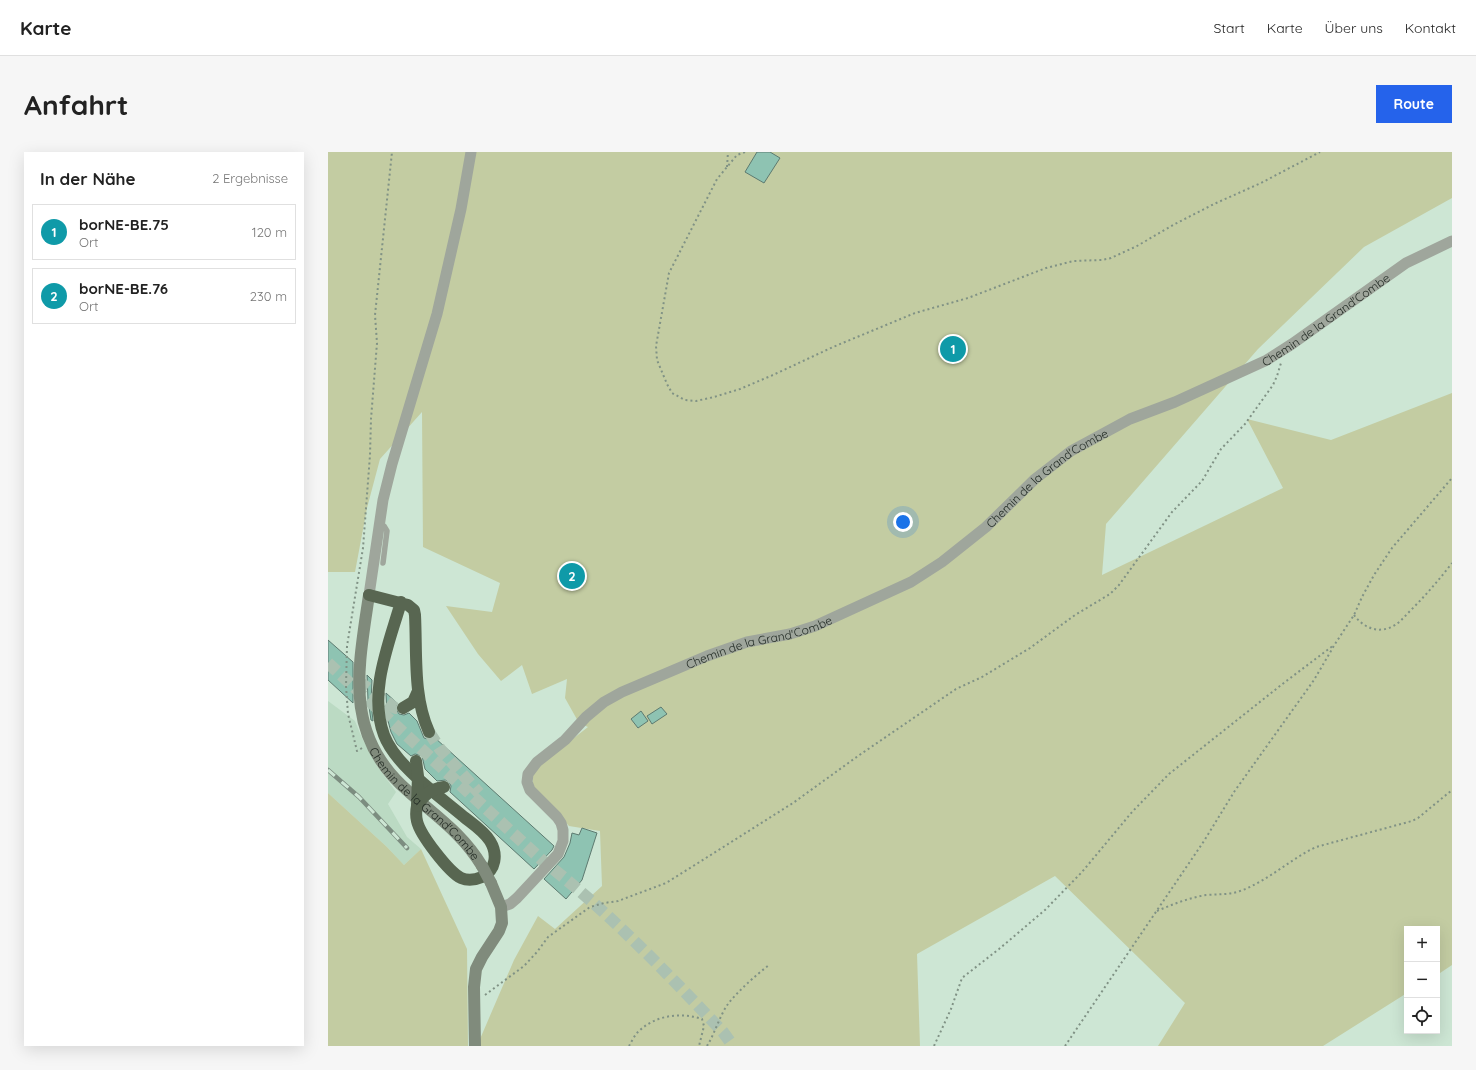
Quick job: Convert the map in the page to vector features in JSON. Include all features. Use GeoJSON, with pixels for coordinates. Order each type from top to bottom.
{"type":"FeatureCollection","features":[{"type":"Feature","properties":{"kind":"highway"},"geometry":{"type":"LineString","coordinates":[[369,595],[401,602],[411,606],[414,610],[418,691],[423,715],[429,732]]}},
{"type":"Feature","properties":{"kind":"highway"},"geometry":{"type":"LineString","coordinates":[[401,602],[380,681],[379,702],[384,733],[389,745],[408,768],[474,825],[490,841],[494,849],[494,864],[489,872],[480,878],[473,880],[463,878],[453,872],[422,833],[416,819],[417,806],[418,776],[416,761]]}},
{"type":"Feature","properties":{"kind":"highway"},"geometry":{"type":"LineString","coordinates":[[403,708],[413,702],[418,691]]}},
{"type":"Feature","properties":{"kind":"highway"},"geometry":{"type":"LineString","coordinates":[[417,806],[427,793],[433,789],[444,787]]}},
{"type":"Feature","properties":{"kind":"street"},"geometry":{"type":"LineString","coordinates":[[369,595],[383,500],[392,464],[437,314],[461,209],[471,152]]}},
{"type":"Feature","properties":{"kind":"street","name":"Chemin de la Grand'Combe"},"geometry":{"type":"LineString","coordinates":[[369,595],[358,684],[362,716],[368,737],[380,759],[393,777],[406,790],[444,820],[474,854],[491,883],[500,907],[510,904],[557,855],[563,841],[563,830],[559,820],[529,788],[527,779],[529,772],[540,760],[565,740],[586,716],[604,702],[622,692],[707,656],[747,642],[790,634],[815,626],[911,582],[942,562],[980,531],[1035,479],[1071,451],[1130,419],[1175,402],[1254,367],[1283,350],[1400,267],[1452,241]]}},
{"type":"Feature","properties":{"kind":"street"},"geometry":{"type":"LineString","coordinates":[[475,1046],[474,977],[478,962],[501,928],[503,919],[500,907]]}},
{"type":"Feature","properties":{"kind":"lane"},"geometry":{"type":"LineString","coordinates":[[379,524],[384,526],[387,531],[383,563]]}},
{"type":"Feature","properties":{"kind":"path"},"geometry":{"type":"LineString","coordinates":[[360,750],[357,751],[348,714],[346,686],[347,646],[363,548],[377,343],[376,315],[392,152]]}},
{"type":"Feature","properties":{"kind":"path"},"geometry":{"type":"LineString","coordinates":[[726,168],[728,152]]}},
{"type":"Feature","properties":{"kind":"path"},"geometry":{"type":"LineString","coordinates":[[745,152],[737,155],[717,179],[669,272],[656,346],[657,360],[672,393],[686,400],[696,401],[740,389],[833,347],[915,313],[968,298],[1046,268],[1073,261],[1102,260],[1111,258],[1137,246],[1214,204],[1261,183],[1320,152]]}},
{"type":"Feature","properties":{"kind":"path"},"geometry":{"type":"LineString","coordinates":[[474,998],[487,994],[524,966],[548,937],[590,907],[618,901],[666,883],[793,803],[858,756],[956,689],[982,677],[1030,648],[1075,616],[1110,594],[1119,585],[1172,512],[1202,481],[1221,449],[1246,424],[1277,376],[1283,350]]}},
{"type":"Feature","properties":{"kind":"path"},"geometry":{"type":"LineString","coordinates":[[1065,1046],[1204,841],[1234,792],[1314,680],[1354,615],[1365,591],[1392,548],[1452,478]]}},
{"type":"Feature","properties":{"kind":"path"},"geometry":{"type":"LineString","coordinates":[[1354,615],[1363,625],[1374,629],[1382,630],[1393,626],[1431,590],[1452,563]]}},
{"type":"Feature","properties":{"kind":"path"},"geometry":{"type":"LineString","coordinates":[[934,1046],[951,1009],[962,978],[1045,910],[1082,872],[1132,812],[1169,774],[1335,644]]}},
{"type":"Feature","properties":{"kind":"path"},"geometry":{"type":"LineString","coordinates":[[1156,912],[1180,901],[1207,895],[1226,895],[1238,892],[1251,887],[1303,853],[1316,847],[1412,821],[1418,818],[1452,790]]}},
{"type":"Feature","properties":{"kind":"path"},"geometry":{"type":"LineString","coordinates":[[707,1046],[728,1005],[750,980],[769,966]]}},
{"type":"Feature","properties":{"kind":"path"},"geometry":{"type":"LineString","coordinates":[[629,1046],[639,1031],[657,1019],[669,1016],[695,1016],[702,1019],[704,1026],[699,1046]]}},
{"type":"Feature","properties":{"kind":"shaded area"},"geometry":{"type":"Polygon","coordinates":[[[328,152],[1452,152],[1452,198],[1364,247],[1258,349],[1106,524],[1102,575],[1283,488],[1247,419],[1331,440],[1452,393],[1452,965],[1440,973],[1440,926],[1404,926],[1404,995],[1323,1046],[1158,1046],[1185,1003],[1055,876],[917,954],[920,1046],[477,1046],[514,960],[538,916],[555,929],[602,886],[600,831],[569,826],[533,786],[532,774],[542,763],[588,727],[579,723],[565,698],[567,679],[532,694],[522,665],[501,681],[478,654],[446,606],[492,612],[500,583],[423,547],[422,412],[380,459],[367,508],[355,572],[328,572],[328,152]]]}},
{"type":"Feature","properties":{"kind":"shaded area"},"geometry":{"type":"Polygon","coordinates":[[[328,701],[355,721],[377,766],[396,792],[388,804],[407,837],[421,849],[404,865],[387,847],[328,793],[328,701]]]}},
{"type":"Feature","properties":{"kind":"shaded area"},"geometry":{"type":"Polygon","coordinates":[[[328,793],[387,847],[404,865],[421,849],[467,949],[468,1046],[328,1046],[328,793]]]}},
{"type":"Feature","properties":{"kind":"building"},"geometry":{"type":"Polygon","coordinates":[[[757,152],[770,152],[780,158],[764,183],[745,172],[757,152]]]}},
{"type":"Feature","properties":{"kind":"building"},"geometry":{"type":"Polygon","coordinates":[[[328,640],[353,662],[353,703],[328,680],[328,640]]]}},
{"type":"Feature","properties":{"kind":"building"},"geometry":{"type":"Polygon","coordinates":[[[367,675],[372,680],[371,702],[373,721],[371,720],[368,700],[367,675]]]}},
{"type":"Feature","properties":{"kind":"building"},"geometry":{"type":"Polygon","coordinates":[[[386,693],[397,703],[396,709],[399,714],[404,715],[409,713],[417,721],[424,738],[428,739],[434,737],[554,846],[534,869],[450,792],[451,786],[449,782],[446,780],[437,781],[425,769],[422,756],[415,754],[411,756],[397,744],[391,732],[387,717],[386,693]]]}},
{"type":"Feature","properties":{"kind":"building"},"geometry":{"type":"Polygon","coordinates":[[[661,707],[667,714],[652,724],[647,716],[661,707]]]}},
{"type":"Feature","properties":{"kind":"building"},"geometry":{"type":"Polygon","coordinates":[[[641,711],[648,721],[638,728],[631,719],[641,711]]]}},
{"type":"Feature","properties":{"kind":"building"},"geometry":{"type":"Polygon","coordinates":[[[582,828],[597,833],[582,880],[566,899],[544,879],[564,857],[570,843],[572,833],[579,835],[582,828]]]}},
{"type":"Feature","properties":{"kind":"tunnel"},"geometry":{"type":"LineString","coordinates":[[328,663],[543,861],[591,900],[702,1009],[723,1032],[733,1046]]}},
{"type":"Feature","properties":{"kind":"tunnel"},"geometry":{"type":"LineString","coordinates":[[358,681],[395,708],[403,708]]}},
{"type":"Feature","properties":{"kind":"tunnel"},"geometry":{"type":"LineString","coordinates":[[429,732],[440,749],[479,793]]}},
{"type":"Feature","properties":{"kind":"railway"},"geometry":{"type":"LineString","coordinates":[[328,770],[359,797],[407,848]]}},
{"type":"Feature","properties":{"kind":"place","name":"borNE-BE.75"},"geometry":{"type":"Point","coordinates":[953,349]}},
{"type":"Feature","properties":{"kind":"place","name":"borNE-BE.76"},"geometry":{"type":"Point","coordinates":[572,576]}}]}
